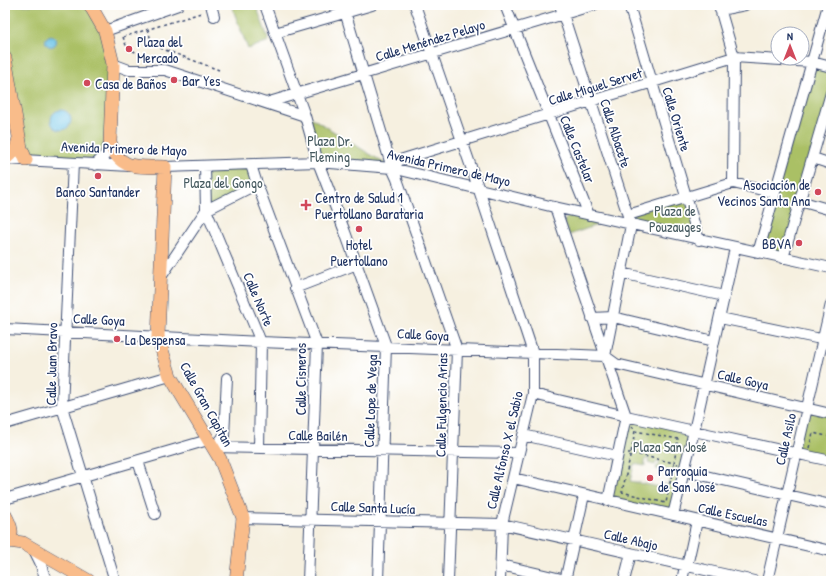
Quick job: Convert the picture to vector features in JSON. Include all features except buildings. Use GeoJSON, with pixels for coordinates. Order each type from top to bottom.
{"type":"FeatureCollection","features":[{"type":"Feature","properties":{"kind":"main road"},"geometry":{"type":"LineString","coordinates":[[90,5],[105,31],[113,64],[110,142],[117,156],[130,166]]}},
{"type":"Feature","properties":{"kind":"main road"},"geometry":{"type":"LineString","coordinates":[[5,58],[22,153],[26,160]]}},
{"type":"Feature","properties":{"kind":"main road"},"geometry":{"type":"LineString","coordinates":[[7,155],[16,149],[19,137]]}},
{"type":"Feature","properties":{"kind":"main road","name":"Avenida Primero de Mayo"},"geometry":{"type":"LineString","coordinates":[[130,166],[165,167]]}},
{"type":"Feature","properties":{"kind":"main road","name":"Calle Gran Capitan"},"geometry":{"type":"LineString","coordinates":[[165,167],[158,337],[170,376],[220,459],[243,518],[236,581]]}},
{"type":"Feature","properties":{"kind":"main road"},"geometry":{"type":"LineString","coordinates":[[5,515],[10,523],[12,532],[11,538],[6,542]]}},
{"type":"Feature","properties":{"kind":"main road"},"geometry":{"type":"LineString","coordinates":[[6,542],[23,543],[89,581]]}},
{"type":"Feature","properties":{"kind":"street"},"geometry":{"type":"LineString","coordinates":[[105,31],[154,9],[178,5]]}},
{"type":"Feature","properties":{"kind":"street"},"geometry":{"type":"LineString","coordinates":[[211,5],[214,16]]}},
{"type":"Feature","properties":{"kind":"street"},"geometry":{"type":"LineString","coordinates":[[265,5],[305,116],[318,162]]}},
{"type":"Feature","properties":{"kind":"street"},"geometry":{"type":"LineString","coordinates":[[275,33],[344,9],[372,5]]}},
{"type":"Feature","properties":{"kind":"street","name":"Calle Alfonso X el Sabio"},"geometry":{"type":"LineString","coordinates":[[415,5],[479,190],[533,353],[533,394],[502,524],[500,581]]}},
{"type":"Feature","properties":{"kind":"street","name":"Calle Castelar"},"geometry":{"type":"LineString","coordinates":[[505,5],[589,215]]}},
{"type":"Feature","properties":{"kind":"street","name":"Calle Menéndez Pelayo"},"geometry":{"type":"LineString","coordinates":[[266,103],[515,29],[561,10],[594,5]]}},
{"type":"Feature","properties":{"kind":"street","name":"Calle Oriente"},"geometry":{"type":"LineString","coordinates":[[629,5],[699,240]]}},
{"type":"Feature","properties":{"kind":"street"},"geometry":{"type":"LineString","coordinates":[[733,183],[734,57],[720,8],[745,5]]}},
{"type":"Feature","properties":{"kind":"street"},"geometry":{"type":"LineString","coordinates":[[758,253],[828,5]]}},
{"type":"Feature","properties":{"kind":"street","name":"Calle Fulgencio Arias"},"geometry":{"type":"LineString","coordinates":[[344,9],[392,168],[457,350],[448,581]]}},
{"type":"Feature","properties":{"kind":"street","name":"Calle Albacete"},"geometry":{"type":"LineString","coordinates":[[561,10],[628,217]]}},
{"type":"Feature","properties":{"kind":"street","name":"Calle Miguel Servet"},"geometry":{"type":"LineString","coordinates":[[392,168],[400,160],[734,57],[812,62],[831,66]]}},
{"type":"Feature","properties":{"kind":"street"},"geometry":{"type":"LineString","coordinates":[[113,64],[129,70],[165,70],[305,116]]}},
{"type":"Feature","properties":{"kind":"street"},"geometry":{"type":"LineString","coordinates":[[783,258],[828,114],[831,93]]}},
{"type":"Feature","properties":{"kind":"street"},"geometry":{"type":"LineString","coordinates":[[95,164],[105,155],[110,142]]}},
{"type":"Feature","properties":{"kind":"street","name":"Avenida Primero de Mayo"},"geometry":{"type":"LineString","coordinates":[[7,155],[26,160],[130,166]]}},
{"type":"Feature","properties":{"kind":"street"},"geometry":{"type":"LineString","coordinates":[[813,158],[831,164]]}},
{"type":"Feature","properties":{"kind":"street","name":"Avenida Primero de Mayo"},"geometry":{"type":"LineString","coordinates":[[165,167],[318,162],[392,168],[479,190],[589,215],[628,217],[699,240],[831,268]]}},
{"type":"Feature","properties":{"kind":"street","name":"Calle Lope de Vega"},"geometry":{"type":"LineString","coordinates":[[318,162],[386,346],[378,581]]}},
{"type":"Feature","properties":{"kind":"street","name":"Calle Juan Bravo"},"geometry":{"type":"LineString","coordinates":[[73,163],[62,407],[115,581]]}},
{"type":"Feature","properties":{"kind":"street","name":"Calle Cisneros"},"geometry":{"type":"LineString","coordinates":[[251,165],[295,288],[317,344],[308,581]]}},
{"type":"Feature","properties":{"kind":"street","name":"Calle Norte"},"geometry":{"type":"LineString","coordinates":[[205,166],[206,210],[261,342],[258,448]]}},
{"type":"Feature","properties":{"kind":"street"},"geometry":{"type":"LineString","coordinates":[[605,356],[621,273],[628,217],[733,183],[775,193]]}},
{"type":"Feature","properties":{"kind":"street"},"geometry":{"type":"LineString","coordinates":[[161,277],[206,210],[257,184]]}},
{"type":"Feature","properties":{"kind":"street"},"geometry":{"type":"LineString","coordinates":[[800,201],[831,210]]}},
{"type":"Feature","properties":{"kind":"street"},"geometry":{"type":"LineString","coordinates":[[555,207],[626,416],[608,501]]}},
{"type":"Feature","properties":{"kind":"street"},"geometry":{"type":"LineString","coordinates":[[673,516],[705,384],[735,248]]}},
{"type":"Feature","properties":{"kind":"street"},"geometry":{"type":"LineString","coordinates":[[295,288],[356,264]]}},
{"type":"Feature","properties":{"kind":"street"},"geometry":{"type":"LineString","coordinates":[[621,273],[724,296]]}},
{"type":"Feature","properties":{"kind":"street","name":"Calle Asilo"},"geometry":{"type":"LineString","coordinates":[[767,581],[778,538],[806,408],[827,339],[831,304]]}},
{"type":"Feature","properties":{"kind":"street"},"geometry":{"type":"LineString","coordinates":[[592,318],[613,317],[714,341]]}},
{"type":"Feature","properties":{"kind":"street"},"geometry":{"type":"LineString","coordinates":[[720,318],[827,339]]}},
{"type":"Feature","properties":{"kind":"street","name":"Calle Goya"},"geometry":{"type":"LineString","coordinates":[[5,329],[261,342],[605,356],[616,364],[831,414]]}},
{"type":"Feature","properties":{"kind":"street"},"geometry":{"type":"LineString","coordinates":[[5,424],[170,376]]}},
{"type":"Feature","properties":{"kind":"street"},"geometry":{"type":"LineString","coordinates":[[210,444],[219,442],[224,436],[226,378]]}},
{"type":"Feature","properties":{"kind":"street"},"geometry":{"type":"LineString","coordinates":[[533,394],[831,461]]}},
{"type":"Feature","properties":{"kind":"street"},"geometry":{"type":"LineString","coordinates":[[523,435],[617,456]]}},
{"type":"Feature","properties":{"kind":"street","name":"Calle Bailén"},"geometry":{"type":"LineString","coordinates":[[5,499],[138,461],[210,444],[258,448],[519,453]]}},
{"type":"Feature","properties":{"kind":"street"},"geometry":{"type":"LineString","coordinates":[[138,461],[155,514]]}},
{"type":"Feature","properties":{"kind":"street"},"geometry":{"type":"LineString","coordinates":[[684,471],[831,504]]}},
{"type":"Feature","properties":{"kind":"street","name":"Calle Escuelas"},"geometry":{"type":"LineString","coordinates":[[513,478],[673,516],[778,538],[831,551]]}},
{"type":"Feature","properties":{"kind":"street"},"geometry":{"type":"LineString","coordinates":[[501,565],[567,581],[584,495]]}},
{"type":"Feature","properties":{"kind":"street","name":"Calle Santa Lucía"},"geometry":{"type":"LineString","coordinates":[[243,518],[502,524]]}},
{"type":"Feature","properties":{"kind":"street"},"geometry":{"type":"LineString","coordinates":[[682,581],[697,521]]}},
{"type":"Feature","properties":{"kind":"street","name":"Calle Abajo"},"geometry":{"type":"LineString","coordinates":[[502,524],[754,581]]}},
{"type":"Feature","properties":{"kind":"street"},"geometry":{"type":"LineString","coordinates":[[33,548],[45,576]]}},
{"type":"Feature","properties":{"kind":"street"},"geometry":{"type":"LineString","coordinates":[[624,581],[630,553]]}},
{"type":"Feature","properties":{"kind":"street"},"geometry":{"type":"LineString","coordinates":[[45,576],[45,561],[50,559]]}},
{"type":"Feature","properties":{"kind":"path"},"geometry":{"type":"LineString","coordinates":[[123,37],[201,12]]}},
{"type":"Feature","properties":{"kind":"path"},"geometry":{"type":"LineString","coordinates":[[118,25],[127,48],[155,62],[155,70]]}},
{"type":"Feature","properties":{"kind":"path"},"geometry":{"type":"LineString","coordinates":[[148,29],[151,41],[160,48],[219,70]]}},
{"type":"Feature","properties":{"kind":"path"},"geometry":{"type":"LineString","coordinates":[[635,431],[678,439],[666,503],[622,492],[631,453],[635,431]]}},
{"type":"Feature","properties":{"kind":"path"},"geometry":{"type":"LineString","coordinates":[[808,456],[813,433],[831,437]]}},
{"type":"Feature","properties":{"kind":"path"},"geometry":{"type":"LineString","coordinates":[[631,453],[674,463]]}},
{"type":"Feature","properties":{"kind":"green space"},"geometry":{"type":"Polygon","coordinates":[[[5,5],[90,5],[105,31],[112,84],[102,159],[30,161],[5,58],[5,5]]]}},
{"type":"Feature","properties":{"kind":"green space"},"geometry":{"type":"Polygon","coordinates":[[[238,5],[256,5],[269,41],[248,49],[232,7],[238,5]]]}},
{"type":"Feature","properties":{"kind":"green space"},"geometry":{"type":"Polygon","coordinates":[[[812,62],[831,67],[831,93],[783,258],[758,253],[812,62]]]}},
{"type":"Feature","properties":{"kind":"green space","name":"Plaza Dr. Fleming"},"geometry":{"type":"Polygon","coordinates":[[[304,113],[392,168],[318,162],[304,113]]]}},
{"type":"Feature","properties":{"kind":"green space","name":"Plaza del Gongo"},"geometry":{"type":"Polygon","coordinates":[[[251,165],[257,184],[206,210],[205,166],[251,165]]]}},
{"type":"Feature","properties":{"kind":"green space","name":"Plaza de Pouzauges"},"geometry":{"type":"Polygon","coordinates":[[[685,197],[699,240],[631,225],[628,215],[685,197]]]}},
{"type":"Feature","properties":{"kind":"green space"},"geometry":{"type":"Polygon","coordinates":[[[569,215],[598,221],[597,225],[569,235],[564,221],[569,215]]]}},
{"type":"Feature","properties":{"kind":"green space"},"geometry":{"type":"Polygon","coordinates":[[[807,408],[831,414],[831,461],[796,454],[807,408]]]}},
{"type":"Feature","properties":{"kind":"green space","name":"Plaza San José"},"geometry":{"type":"Polygon","coordinates":[[[626,416],[694,431],[673,515],[608,501],[626,416]],[[645,459],[645,466],[634,464],[630,481],[659,487],[657,493],[662,494],[664,484],[668,485],[670,476],[666,475],[667,471],[656,469],[657,466],[659,466],[659,462],[656,462],[655,465],[648,463],[649,459],[645,459]]]}},
{"type":"Feature","properties":{"kind":"water"},"geometry":{"type":"Polygon","coordinates":[[[51,35],[55,37],[57,41],[55,45],[51,47],[47,45],[45,41],[47,37],[51,35]]]}},
{"type":"Feature","properties":{"kind":"water"},"geometry":{"type":"Polygon","coordinates":[[[61,110],[68,113],[71,120],[68,127],[61,130],[54,127],[51,120],[54,113],[61,110]]]}},
{"type":"Feature","properties":{"kind":"place","name":"Plaza del Mercado"},"geometry":{"type":"Point","coordinates":[129,49]}},
{"type":"Feature","properties":{"kind":"place","name":"Bar Yes"},"geometry":{"type":"Point","coordinates":[174,80]}},
{"type":"Feature","properties":{"kind":"place","name":"Casa de Baños"},"geometry":{"type":"Point","coordinates":[87,83]}},
{"type":"Feature","properties":{"kind":"place","name":"Banco Santander"},"geometry":{"type":"Point","coordinates":[98,176]}},
{"type":"Feature","properties":{"kind":"place","name":"Asociación de Vecinos Santa Ana"},"geometry":{"type":"Point","coordinates":[818,192]}},
{"type":"Feature","properties":{"kind":"place","name":"Centro de Salud 1 Puertollano Barataria"},"geometry":{"type":"Point","coordinates":[306,205]}},
{"type":"Feature","properties":{"kind":"place","name":"Hotel Puertollano"},"geometry":{"type":"Point","coordinates":[359,229]}},
{"type":"Feature","properties":{"kind":"place","name":"BBVA"},"geometry":{"type":"Point","coordinates":[799,243]}},
{"type":"Feature","properties":{"kind":"place","name":"La Despensa"},"geometry":{"type":"Point","coordinates":[117,339]}},
{"type":"Feature","properties":{"kind":"place","name":"Parroquia de San José"},"geometry":{"type":"Point","coordinates":[650,478]}}]}
